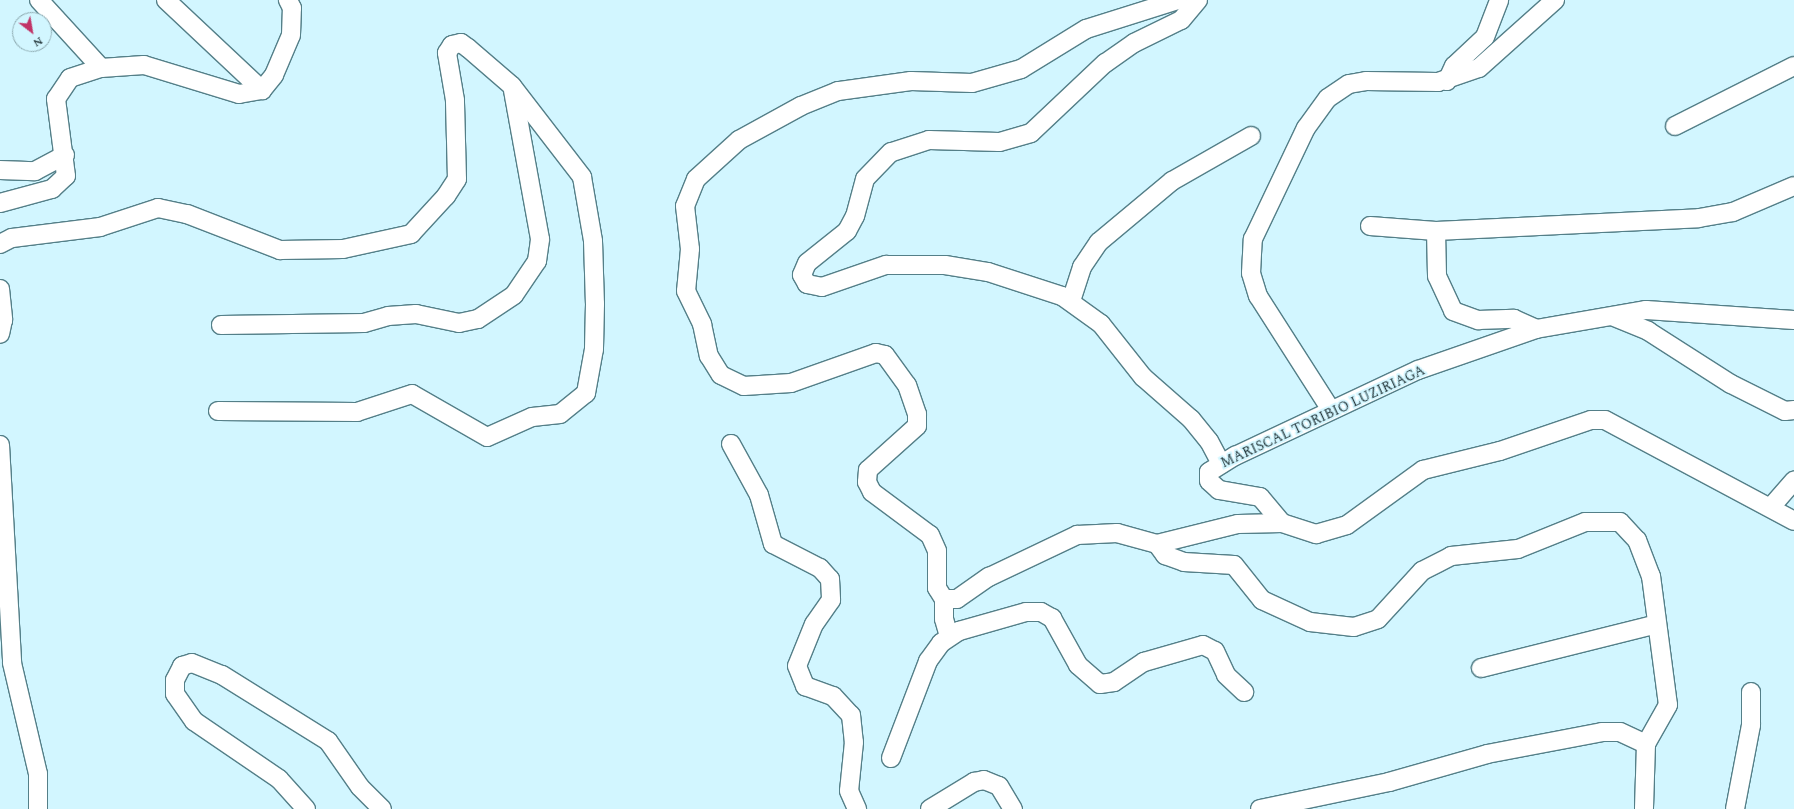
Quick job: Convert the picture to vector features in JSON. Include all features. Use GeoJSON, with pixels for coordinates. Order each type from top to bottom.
{"type":"FeatureCollection","features":[{"type":"Feature","properties":{"kind":"street"},"geometry":{"type":"LineString","coordinates":[[39,0],[101,68]]}},
{"type":"Feature","properties":{"kind":"street"},"geometry":{"type":"LineString","coordinates":[[166,0],[262,90]]}},
{"type":"Feature","properties":{"kind":"street"},"geometry":{"type":"LineString","coordinates":[[0,203],[60,184],[66,176],[66,156],[56,99],[70,78],[101,68],[144,65],[239,94],[262,90],[274,75],[292,35],[292,8],[288,0]]}},
{"type":"Feature","properties":{"kind":"street"},"geometry":{"type":"LineString","coordinates":[[949,636],[944,619],[944,599],[937,588],[937,551],[930,535],[872,492],[867,482],[868,470],[916,426],[917,414],[907,385],[885,355],[876,353],[791,383],[744,386],[721,375],[709,356],[702,324],[686,291],[690,249],[685,206],[696,179],[739,140],[802,106],[838,91],[911,82],[972,83],[1021,69],[1086,29],[1178,0]]}},
{"type":"Feature","properties":{"kind":"street"},"geometry":{"type":"LineString","coordinates":[[1198,0],[1181,20],[1134,43],[1105,63],[1031,132],[999,142],[929,140],[891,152],[865,179],[855,216],[847,231],[802,270],[804,280],[817,288],[841,283],[886,265],[945,265],[1009,278],[1071,301],[1101,324],[1143,376],[1202,430],[1221,464]]}},
{"type":"Feature","properties":{"kind":"street"},"geometry":{"type":"LineString","coordinates":[[1446,81],[1451,69],[1485,36],[1498,0]]}},
{"type":"Feature","properties":{"kind":"street"},"geometry":{"type":"LineString","coordinates":[[1331,410],[1258,296],[1251,273],[1253,239],[1306,128],[1335,93],[1366,81],[1422,84],[1446,81],[1478,68],[1555,0]]}},
{"type":"Feature","properties":{"kind":"street"},"geometry":{"type":"LineString","coordinates":[[0,244],[12,238],[100,227],[158,208],[187,214],[280,250],[343,249],[387,242],[412,234],[446,196],[457,179],[455,100],[447,53],[452,45],[461,43],[512,86],[572,162],[588,195],[596,304],[594,349],[586,393],[560,414],[532,417],[487,437],[412,394],[357,412],[218,411]]}},
{"type":"Feature","properties":{"kind":"street"},"geometry":{"type":"LineString","coordinates":[[1675,126],[1794,66]]}},
{"type":"Feature","properties":{"kind":"street"},"geometry":{"type":"LineString","coordinates":[[220,325],[364,323],[388,316],[416,314],[459,323],[478,319],[514,295],[537,261],[540,239],[512,86]]}},
{"type":"Feature","properties":{"kind":"street"},"geometry":{"type":"LineString","coordinates":[[1071,301],[1082,267],[1099,242],[1172,180],[1251,136]]}},
{"type":"Feature","properties":{"kind":"street"},"geometry":{"type":"LineString","coordinates":[[0,170],[35,171],[66,156]]}},
{"type":"Feature","properties":{"kind":"street"},"geometry":{"type":"LineString","coordinates":[[1370,226],[1436,231],[1699,218],[1733,212],[1794,186]]}},
{"type":"Feature","properties":{"kind":"street"},"geometry":{"type":"LineString","coordinates":[[1436,231],[1437,276],[1453,311],[1478,320],[1514,319],[1536,329]]}},
{"type":"Feature","properties":{"kind":"street"},"geometry":{"type":"LineString","coordinates":[[0,290],[4,320],[0,334]]}},
{"type":"Feature","properties":{"kind":"street","name":"MARISCAL TORIBIO LUZIRIAGA"},"geometry":{"type":"LineString","coordinates":[[1282,523],[1260,497],[1219,490],[1209,481],[1209,472],[1221,464],[1331,410],[1418,370],[1536,329],[1614,317],[1646,310],[1794,320]]}},
{"type":"Feature","properties":{"kind":"street"},"geometry":{"type":"LineString","coordinates":[[1614,317],[1648,331],[1731,384],[1785,411],[1794,410]]}},
{"type":"Feature","properties":{"kind":"street"},"geometry":{"type":"LineString","coordinates":[[944,599],[957,599],[989,577],[1077,535],[1117,533],[1157,544],[1238,524],[1282,523],[1316,534],[1347,525],[1423,470],[1500,451],[1591,420],[1605,420],[1771,507],[1794,521]]}},
{"type":"Feature","properties":{"kind":"street"},"geometry":{"type":"LineString","coordinates":[[731,444],[759,494],[773,544],[820,568],[833,586],[831,600],[814,624],[797,666],[805,686],[833,696],[851,715],[854,742],[849,791],[856,809]]}},
{"type":"Feature","properties":{"kind":"street"},"geometry":{"type":"LineString","coordinates":[[0,445],[12,663],[38,774],[38,809]]}},
{"type":"Feature","properties":{"kind":"street"},"geometry":{"type":"LineString","coordinates":[[1771,507],[1794,481]]}},
{"type":"Feature","properties":{"kind":"street"},"geometry":{"type":"LineString","coordinates":[[1157,544],[1165,555],[1184,562],[1234,565],[1262,600],[1310,622],[1354,627],[1378,619],[1422,571],[1451,556],[1518,549],[1585,522],[1620,522],[1637,540],[1650,576],[1668,705],[1646,744],[1644,809]]}},
{"type":"Feature","properties":{"kind":"street"},"geometry":{"type":"LineString","coordinates":[[891,758],[928,661],[949,636],[997,619],[1041,612],[1056,622],[1078,665],[1100,684],[1114,682],[1144,662],[1203,645],[1215,652],[1226,675],[1244,692]]}},
{"type":"Feature","properties":{"kind":"street"},"geometry":{"type":"LineString","coordinates":[[1481,668],[1657,624]]}},
{"type":"Feature","properties":{"kind":"street"},"geometry":{"type":"LineString","coordinates":[[306,809],[280,778],[194,721],[175,694],[175,680],[182,666],[192,664],[222,675],[328,741],[360,787],[382,809]]}},
{"type":"Feature","properties":{"kind":"street"},"geometry":{"type":"LineString","coordinates":[[1735,809],[1751,725],[1751,692]]}},
{"type":"Feature","properties":{"kind":"street"},"geometry":{"type":"LineString","coordinates":[[1260,809],[1389,782],[1487,754],[1602,732],[1620,732],[1646,744]]}},
{"type":"Feature","properties":{"kind":"street"},"geometry":{"type":"LineString","coordinates":[[930,809],[974,782],[984,780],[999,786],[1013,809]]}}]}
